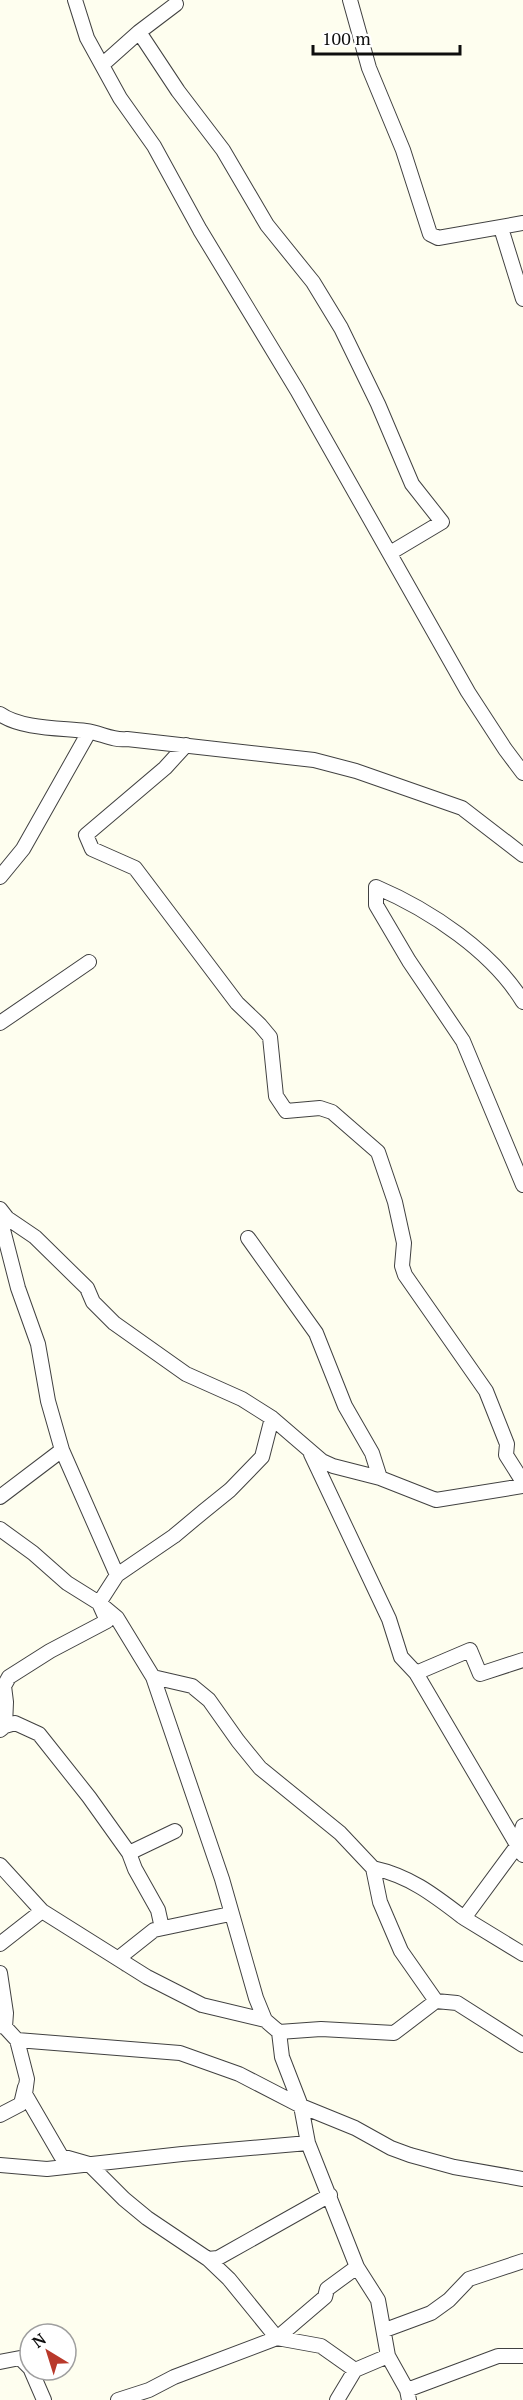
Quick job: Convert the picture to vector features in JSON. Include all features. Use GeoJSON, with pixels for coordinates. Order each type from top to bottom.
{"type":"FeatureCollection","features":[{"type":"Feature","properties":{"kind":"street"},"geometry":{"type":"LineString","coordinates":[[75,0],[87,38],[120,98],[153,146],[200,230],[297,390],[468,692],[504,749],[523,773]]}},
{"type":"Feature","properties":{"kind":"street"},"geometry":{"type":"LineString","coordinates":[[350,0],[369,68],[402,150],[428,230],[433,237],[523,223]]}},
{"type":"Feature","properties":{"kind":"street"},"geometry":{"type":"LineString","coordinates":[[102,65],[139,32],[176,4]]}},
{"type":"Feature","properties":{"kind":"street"},"geometry":{"type":"LineString","coordinates":[[139,32],[178,92],[223,150],[267,225],[313,282],[341,328],[378,404],[412,484],[442,522],[390,553]]}},
{"type":"Feature","properties":{"kind":"street"},"geometry":{"type":"LineString","coordinates":[[501,228],[523,299]]}},
{"type":"Feature","properties":{"kind":"street"},"geometry":{"type":"LineString","coordinates":[[0,714],[8,720],[89,732],[119,740],[186,745],[314,760],[356,771],[462,808],[523,855]]}},
{"type":"Feature","properties":{"kind":"street"},"geometry":{"type":"LineString","coordinates":[[0,877],[23,849],[89,732]]}},
{"type":"Feature","properties":{"kind":"street"},"geometry":{"type":"LineString","coordinates":[[0,1209],[7,1218],[34,1238],[87,1288],[93,1302],[114,1323],[186,1374],[242,1399],[272,1418],[322,1461],[380,1478],[436,1500],[523,1484],[506,1455],[507,1444],[486,1391],[405,1275],[402,1266],[404,1243],[395,1202],[378,1152],[332,1112],[320,1108],[286,1111],[276,1096],[270,1037],[237,1003],[135,868],[92,849],[86,835],[165,768],[186,745]]}},
{"type":"Feature","properties":{"kind":"street"},"geometry":{"type":"LineString","coordinates":[[523,1002],[509,981],[484,955],[441,923],[376,887],[376,905],[409,961],[463,1041],[523,1185]]}},
{"type":"Feature","properties":{"kind":"street"},"geometry":{"type":"LineString","coordinates":[[0,1023],[89,962]]}},
{"type":"Feature","properties":{"kind":"street"},"geometry":{"type":"LineString","coordinates":[[0,1218],[18,1288],[38,1344],[48,1401],[62,1450],[117,1575]]}},
{"type":"Feature","properties":{"kind":"street"},"geometry":{"type":"LineString","coordinates":[[248,1238],[316,1333],[345,1406],[372,1453],[380,1478]]}},
{"type":"Feature","properties":{"kind":"street"},"geometry":{"type":"LineString","coordinates":[[99,1603],[117,1575],[174,1536],[230,1490],[262,1457],[272,1418]]}},
{"type":"Feature","properties":{"kind":"street"},"geometry":{"type":"LineString","coordinates":[[309,1449],[389,1619],[401,1657],[416,1673],[520,1851]]}},
{"type":"Feature","properties":{"kind":"street"},"geometry":{"type":"LineString","coordinates":[[0,1497],[62,1450]]}},
{"type":"Feature","properties":{"kind":"street"},"geometry":{"type":"LineString","coordinates":[[0,1529],[33,1553],[67,1583],[99,1603],[117,1618],[153,1677],[222,1879],[247,1972],[266,2020],[279,2032],[285,2066],[301,2106],[308,2143],[357,2267],[378,2300],[388,2356],[408,2395],[498,2356],[523,2356]]}},
{"type":"Feature","properties":{"kind":"street"},"geometry":{"type":"LineString","coordinates":[[99,1603],[107,1621],[50,1651],[9,1677],[4,1686],[6,1702],[2,1728],[15,1723],[39,1734],[89,1797],[129,1853],[135,1869],[158,1910],[162,1928]]}},
{"type":"Feature","properties":{"kind":"street"},"geometry":{"type":"LineString","coordinates":[[416,1673],[470,1650],[480,1674],[523,1660]]}},
{"type":"Feature","properties":{"kind":"street"},"geometry":{"type":"LineString","coordinates":[[153,1677],[192,1686],[209,1700],[260,1768],[331,1826],[373,1868],[396,1873],[523,1954]]}},
{"type":"Feature","properties":{"kind":"street"},"geometry":{"type":"LineString","coordinates":[[464,1918],[520,1851],[523,1826]]}},
{"type":"Feature","properties":{"kind":"street"},"geometry":{"type":"LineString","coordinates":[[129,1853],[175,1832]]}},
{"type":"Feature","properties":{"kind":"street"},"geometry":{"type":"LineString","coordinates":[[0,1865],[42,1911],[174,1992],[202,2005],[266,2020]]}},
{"type":"Feature","properties":{"kind":"street"},"geometry":{"type":"LineString","coordinates":[[373,1868],[380,1902],[401,1951],[436,2001]]}},
{"type":"Feature","properties":{"kind":"street"},"geometry":{"type":"LineString","coordinates":[[0,1944],[42,1911]]}},
{"type":"Feature","properties":{"kind":"street"},"geometry":{"type":"LineString","coordinates":[[126,1964],[120,1957],[154,1930],[230,1914]]}},
{"type":"Feature","properties":{"kind":"street"},"geometry":{"type":"LineString","coordinates":[[0,1973],[6,2013],[1,2023],[17,2040],[27,2079],[25,2094],[61,2157],[88,2164],[147,2218],[208,2259],[277,2337],[321,2346],[356,2370]]}},
{"type":"Feature","properties":{"kind":"street"},"geometry":{"type":"LineString","coordinates":[[279,2032],[321,2029],[394,2033],[436,2001],[457,2003],[523,2045]]}},
{"type":"Feature","properties":{"kind":"street"},"geometry":{"type":"LineString","coordinates":[[17,2040],[180,2054],[239,2074],[301,2106],[355,2128],[391,2148],[410,2155],[454,2167],[523,2179]]}},
{"type":"Feature","properties":{"kind":"street"},"geometry":{"type":"LineString","coordinates":[[0,2115],[21,2104],[27,2079]]}},
{"type":"Feature","properties":{"kind":"street"},"geometry":{"type":"LineString","coordinates":[[0,2165],[46,2169],[308,2143]]}},
{"type":"Feature","properties":{"kind":"street"},"geometry":{"type":"LineString","coordinates":[[208,2259],[218,2258],[330,2195]]}},
{"type":"Feature","properties":{"kind":"street"},"geometry":{"type":"LineString","coordinates":[[385,2330],[431,2313],[469,2279],[523,2261]]}},
{"type":"Feature","properties":{"kind":"street"},"geometry":{"type":"LineString","coordinates":[[118,2400],[149,2390],[174,2377],[277,2337],[325,2297],[327,2289],[357,2267]]}},
{"type":"Feature","properties":{"kind":"street"},"geometry":{"type":"LineString","coordinates":[[337,2400],[356,2370],[388,2356]]}},
{"type":"Feature","properties":{"kind":"street"},"geometry":{"type":"LineString","coordinates":[[0,2362],[18,2358]]}},
{"type":"Feature","properties":{"kind":"street"},"geometry":{"type":"LineString","coordinates":[[36,2382],[44,2400]]}}]}
